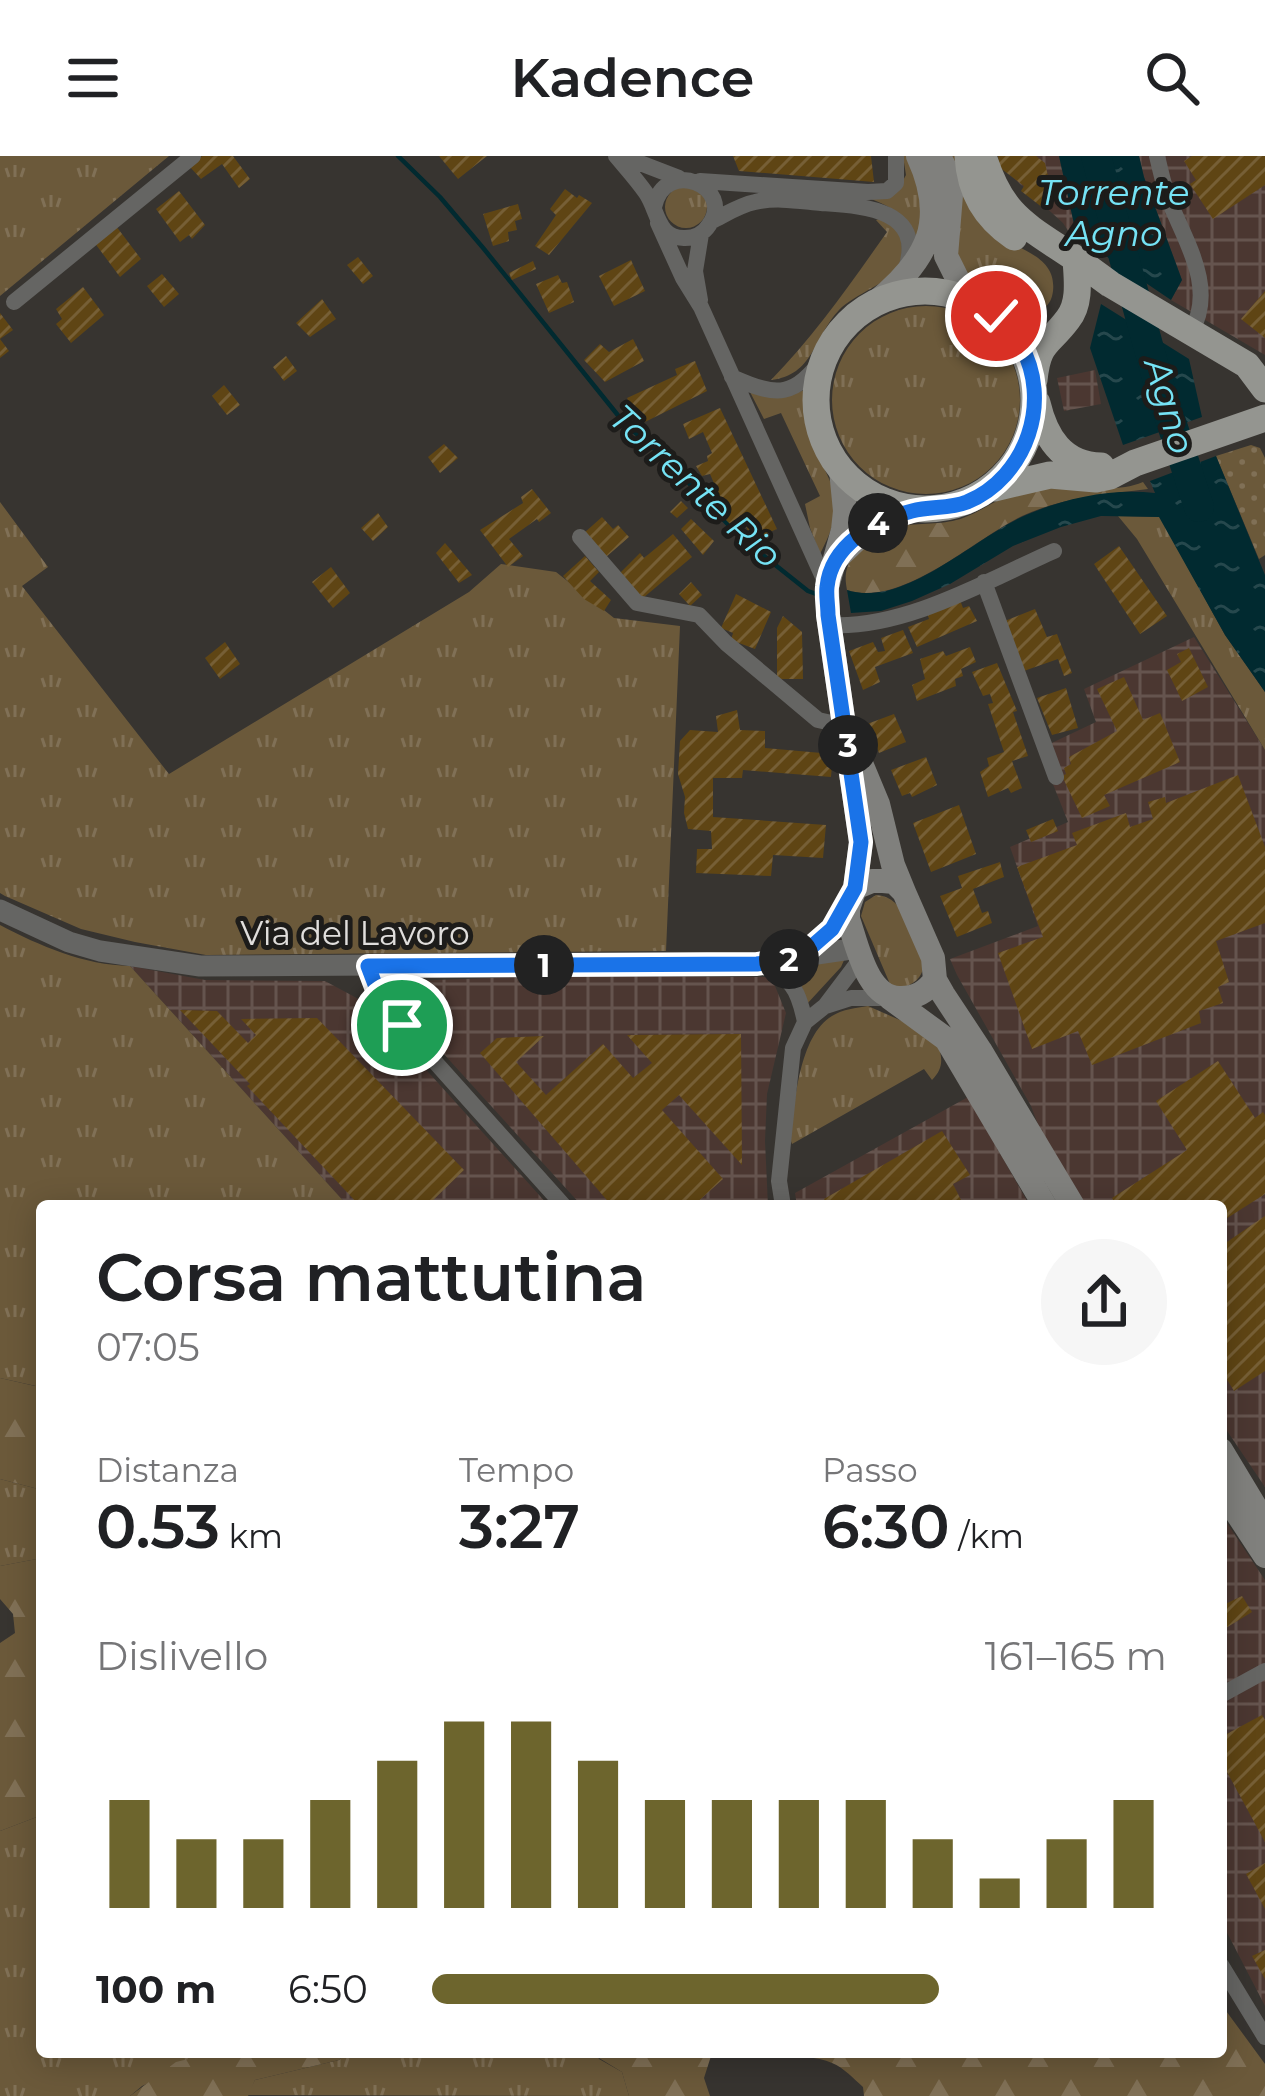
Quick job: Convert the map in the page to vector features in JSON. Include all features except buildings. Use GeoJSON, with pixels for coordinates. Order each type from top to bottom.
{"type":"FeatureCollection","features":[{"type":"Feature","properties":{"kind":"main road"},"geometry":{"type":"LineString","coordinates":[[918,156],[932,197],[925,250],[901,282],[851,320],[825,356],[818,380],[815,403],[827,450],[862,490],[888,503],[942,509],[990,489],[1016,464],[1031,431],[1036,359],[1068,319],[1077,293],[1076,259]]}},
{"type":"Feature","properties":{"kind":"main road"},"geometry":{"type":"LineString","coordinates":[[939,156],[951,195],[946,256],[958,282],[1021,344],[1043,428],[1068,458],[1088,466],[1135,463]]}},
{"type":"Feature","properties":{"kind":"main road"},"geometry":{"type":"LineString","coordinates":[[876,302],[928,290],[954,294],[1026,325],[1057,310],[1063,298],[1058,270],[988,215],[969,177],[968,156]]}},
{"type":"Feature","properties":{"kind":"main road"},"geometry":{"type":"LineString","coordinates":[[983,156],[993,188],[1006,208],[1110,284],[1247,365],[1265,389]]}},
{"type":"Feature","properties":{"kind":"main road"},"geometry":{"type":"LineString","coordinates":[[1077,293],[1087,285],[1110,284]]}},
{"type":"Feature","properties":{"kind":"main road"},"geometry":{"type":"LineString","coordinates":[[990,489],[1050,475],[1111,476],[1254,421],[1247,365]]}},
{"type":"Feature","properties":{"kind":"main road"},"geometry":{"type":"LineString","coordinates":[[841,470],[845,511],[827,587],[861,842],[848,919],[876,988],[946,1039],[1041,1200]]}},
{"type":"Feature","properties":{"kind":"main road"},"geometry":{"type":"LineString","coordinates":[[833,561],[872,525],[916,509]]}},
{"type":"Feature","properties":{"kind":"main road"},"geometry":{"type":"LineString","coordinates":[[845,726],[878,804],[893,865],[933,958],[935,980],[1069,1200]]}},
{"type":"Feature","properties":{"kind":"main road"},"geometry":{"type":"LineString","coordinates":[[853,892],[872,881],[894,882],[904,892]]}},
{"type":"Feature","properties":{"kind":"main road"},"geometry":{"type":"LineString","coordinates":[[890,998],[921,993],[935,980]]}},
{"type":"Feature","properties":{"kind":"main road"},"geometry":{"type":"LineString","coordinates":[[1227,1460],[1265,1522]]}},
{"type":"Feature","properties":{"kind":"main road"},"geometry":{"type":"LineString","coordinates":[[1227,1498],[1265,1556]]}},
{"type":"Feature","properties":{"kind":"street"},"geometry":{"type":"LineString","coordinates":[[14,302],[193,156]]}},
{"type":"Feature","properties":{"kind":"street"},"geometry":{"type":"LineString","coordinates":[[619,156],[700,182],[845,192],[887,191],[896,183],[896,156]]}},
{"type":"Feature","properties":{"kind":"street"},"geometry":{"type":"LineString","coordinates":[[619,156],[672,236],[682,238],[742,206],[779,200],[885,212],[898,221],[909,244],[910,257],[901,282]]}},
{"type":"Feature","properties":{"kind":"street"},"geometry":{"type":"LineString","coordinates":[[1157,156],[1200,280],[1200,313],[1188,330]]}},
{"type":"Feature","properties":{"kind":"street"},"geometry":{"type":"LineString","coordinates":[[679,178],[661,188],[656,215],[827,587]]}},
{"type":"Feature","properties":{"kind":"street"},"geometry":{"type":"LineString","coordinates":[[700,182],[712,194],[715,212],[695,271],[701,307]]}},
{"type":"Feature","properties":{"kind":"street"},"geometry":{"type":"LineString","coordinates":[[732,377],[772,391],[792,388],[807,380],[825,356]]}},
{"type":"Feature","properties":{"kind":"street"},"geometry":{"type":"LineString","coordinates":[[580,537],[638,603],[699,615],[818,720],[845,726]]}},
{"type":"Feature","properties":{"kind":"street"},"geometry":{"type":"LineString","coordinates":[[829,620],[869,624],[909,613],[1054,551]]}},
{"type":"Feature","properties":{"kind":"street"},"geometry":{"type":"LineString","coordinates":[[984,582],[1056,777]]}},
{"type":"Feature","properties":{"kind":"street"},"geometry":{"type":"LineString","coordinates":[[791,959],[832,929],[853,892]]}},
{"type":"Feature","properties":{"kind":"street","name":"Via del Lavoro"},"geometry":{"type":"LineString","coordinates":[[0,910],[100,951],[200,966],[757,964],[860,952]]}},
{"type":"Feature","properties":{"kind":"street"},"geometry":{"type":"LineString","coordinates":[[782,1200],[778,1181],[793,1048],[805,1022],[825,1006],[860,952]]}},
{"type":"Feature","properties":{"kind":"street"},"geometry":{"type":"LineString","coordinates":[[757,964],[781,973],[797,989],[805,1022]]}},
{"type":"Feature","properties":{"kind":"street"},"geometry":{"type":"LineString","coordinates":[[368,966],[402,1025],[559,1200]]}},
{"type":"Feature","properties":{"kind":"street"},"geometry":{"type":"LineString","coordinates":[[825,1006],[851,998],[890,998]]}},
{"type":"Feature","properties":{"kind":"street"},"geometry":{"type":"LineString","coordinates":[[1227,1692],[1265,1671]]}},
{"type":"Feature","properties":{"kind":"street"},"geometry":{"type":"LineString","coordinates":[[1227,1975],[1265,2037]]}},
{"type":"Feature","properties":{"kind":"shaded area"},"geometry":{"type":"Polygon","coordinates":[[[1002,156],[1059,156],[1078,242],[1007,172],[1002,156]]]}},
{"type":"Feature","properties":{"kind":"shaded area"},"geometry":{"type":"Polygon","coordinates":[[[1139,156],[1265,156],[1265,355],[1171,300],[1182,280],[1139,156]]]}},
{"type":"Feature","properties":{"kind":"shaded area"},"geometry":{"type":"Polygon","coordinates":[[[1095,370],[1101,404],[1064,411],[1057,378],[1095,370]]]}},
{"type":"Feature","properties":{"kind":"shaded area"},"geometry":{"type":"Polygon","coordinates":[[[1194,637],[1265,750],[1265,1487],[1227,1431],[1227,1200],[1081,1200],[950,959],[1038,926],[1010,847],[1068,822],[1039,749],[1096,722],[1084,689],[1194,637]]]}},
{"type":"Feature","properties":{"kind":"shaded area"},"geometry":{"type":"Polygon","coordinates":[[[130,966],[205,980],[325,981],[366,1003],[544,1200],[343,1200],[130,966]]]}},
{"type":"Feature","properties":{"kind":"shaded area"},"geometry":{"type":"Polygon","coordinates":[[[766,977],[786,1013],[767,1094],[768,1200],[577,1200],[399,1001],[410,981],[766,977]]]}},
{"type":"Feature","properties":{"kind":"shaded area"},"geometry":{"type":"Polygon","coordinates":[[[968,1097],[1027,1200],[796,1200],[795,1193],[968,1097]]]}},
{"type":"Feature","properties":{"kind":"shaded area"},"geometry":{"type":"Polygon","coordinates":[[[1227,1523],[1265,1580],[1265,2006],[1227,1933],[1227,1523]]]}},
{"type":"Feature","properties":{"kind":"green space"},"geometry":{"type":"Polygon","coordinates":[[[0,156],[169,156],[0,296],[0,156]]]}},
{"type":"Feature","properties":{"kind":"green space"},"geometry":{"type":"Polygon","coordinates":[[[903,156],[912,156],[925,199],[914,253],[902,217],[869,198],[900,186],[906,175],[903,156]]]}},
{"type":"Feature","properties":{"kind":"green space"},"geometry":{"type":"Polygon","coordinates":[[[946,156],[962,156],[991,227],[1048,268],[1053,291],[1041,310],[1027,315],[983,291],[963,271],[951,231],[946,156]]]}},
{"type":"Feature","properties":{"kind":"green space"},"geometry":{"type":"Polygon","coordinates":[[[686,186],[701,192],[707,207],[701,222],[686,228],[671,222],[665,207],[671,192],[686,186]]]}},
{"type":"Feature","properties":{"kind":"green space"},"geometry":{"type":"Polygon","coordinates":[[[879,219],[898,229],[902,256],[895,271],[839,310],[796,371],[771,380],[818,327],[887,232],[879,219]]]}},
{"type":"Feature","properties":{"kind":"green space"},"geometry":{"type":"Polygon","coordinates":[[[926,306],[962,313],[992,334],[1013,364],[1020,400],[1013,436],[992,466],[962,487],[926,494],[890,487],[860,466],[839,436],[832,400],[839,364],[860,334],[890,313],[926,306]]]}},
{"type":"Feature","properties":{"kind":"green space"},"geometry":{"type":"Polygon","coordinates":[[[805,390],[809,432],[836,505],[820,554],[805,504],[820,496],[781,413],[764,419],[750,392],[784,396],[805,390]]]}},
{"type":"Feature","properties":{"kind":"green space"},"geometry":{"type":"Polygon","coordinates":[[[1251,445],[1260,448],[1265,458],[1265,555],[1259,559],[1216,456],[1251,445]]]}},
{"type":"Feature","properties":{"kind":"green space"},"geometry":{"type":"Polygon","coordinates":[[[1143,482],[1148,489],[1068,501],[1022,516],[914,581],[868,593],[847,590],[846,572],[853,554],[874,533],[963,518],[1030,487],[1118,488],[1143,482]]]}},
{"type":"Feature","properties":{"kind":"green space"},"geometry":{"type":"Polygon","coordinates":[[[0,502],[48,567],[22,586],[169,774],[469,592],[501,564],[556,572],[614,618],[680,626],[666,951],[206,955],[81,929],[0,893],[0,502]]]}},
{"type":"Feature","properties":{"kind":"green space"},"geometry":{"type":"Polygon","coordinates":[[[1118,516],[1160,517],[1225,635],[1265,692],[1265,750],[1137,539],[1118,516]]]}},
{"type":"Feature","properties":{"kind":"green space"},"geometry":{"type":"Polygon","coordinates":[[[876,895],[887,897],[902,911],[924,965],[916,980],[901,989],[890,984],[861,916],[865,902],[876,895]]]}},
{"type":"Feature","properties":{"kind":"green space"},"geometry":{"type":"Polygon","coordinates":[[[0,925],[63,953],[130,966],[343,1200],[36,1200],[36,1386],[0,1378],[0,925]]]}},
{"type":"Feature","properties":{"kind":"green space"},"geometry":{"type":"Polygon","coordinates":[[[840,953],[845,958],[841,967],[806,1005],[801,983],[790,971],[840,953]]]}},
{"type":"Feature","properties":{"kind":"green space"},"geometry":{"type":"Polygon","coordinates":[[[868,1006],[938,1045],[938,1072],[932,1080],[924,1069],[792,1144],[797,1089],[812,1038],[832,1016],[868,1006]]]}},
{"type":"Feature","properties":{"kind":"green space"},"geometry":{"type":"Polygon","coordinates":[[[0,1378],[36,1385],[36,1488],[0,1479],[0,1378]]]}},
{"type":"Feature","properties":{"kind":"green space"},"geometry":{"type":"Polygon","coordinates":[[[0,1479],[36,1488],[36,1559],[0,1566],[0,1479]]]}},
{"type":"Feature","properties":{"kind":"green space"},"geometry":{"type":"Polygon","coordinates":[[[36,1559],[36,1817],[0,1831],[0,1643],[15,1633],[13,1614],[0,1599],[0,1566],[36,1559]]]}},
{"type":"Feature","properties":{"kind":"green space"},"geometry":{"type":"Polygon","coordinates":[[[36,1817],[36,2058],[204,2058],[130,2096],[0,2096],[0,1831],[36,1817]]]}},
{"type":"Feature","properties":{"kind":"green space"},"geometry":{"type":"Polygon","coordinates":[[[1227,2012],[1265,2064],[1265,2096],[864,2096],[863,2087],[844,2070],[813,2058],[1227,2058],[1227,2012]]]}},
{"type":"Feature","properties":{"kind":"green space"},"geometry":{"type":"Polygon","coordinates":[[[192,2058],[341,2058],[255,2080],[248,2096],[130,2096],[176,2062],[192,2058]]]}},
{"type":"Feature","properties":{"kind":"green space"},"geometry":{"type":"Polygon","coordinates":[[[598,2058],[622,2072],[629,2096],[247,2095],[255,2080],[339,2060],[598,2058]]]}},
{"type":"Feature","properties":{"kind":"green space"},"geometry":{"type":"Polygon","coordinates":[[[599,2058],[710,2058],[704,2078],[710,2096],[629,2096],[622,2072],[599,2058]]]}},
{"type":"Feature","properties":{"kind":"water","name":"Torrente Agno"},"geometry":{"type":"Polygon","coordinates":[[[1059,156],[1139,156],[1182,280],[1171,300],[1078,242],[1059,156]]]}},
{"type":"Feature","properties":{"kind":"water"},"geometry":{"type":"Polygon","coordinates":[[[1101,304],[1189,359],[1202,417],[1123,445],[1090,348],[1101,304]]]}},
{"type":"Feature","properties":{"kind":"water"},"geometry":{"type":"Polygon","coordinates":[[[1216,456],[1265,575],[1265,692],[1225,635],[1159,517],[1101,516],[1061,527],[1013,546],[912,601],[881,611],[851,613],[847,590],[892,589],[939,568],[1026,515],[1089,496],[1155,493],[1150,481],[1216,456]]]}},
{"type":"Feature","properties":{"kind":"waterway","name":"Torrente Rio"},"geometry":{"type":"LineString","coordinates":[[398,156],[440,197],[625,424],[664,457],[739,536],[819,595]]}},
{"type":"Feature","properties":{"kind":"waterway","name":"Agno"},"geometry":{"type":"LineString","coordinates":[[1096,156],[1159,385],[1199,507]]}},
{"type":"Feature","properties":{"kind":"route"},"geometry":{"type":"LineString","coordinates":[[402,1025],[384,1001],[368,966],[757,964],[791,959],[832,929],[855,888],[861,842],[828,615],[833,561],[872,525],[916,509],[968,502],[1016,464],[1031,431],[1034,380],[1021,344],[996,316]]}}]}
